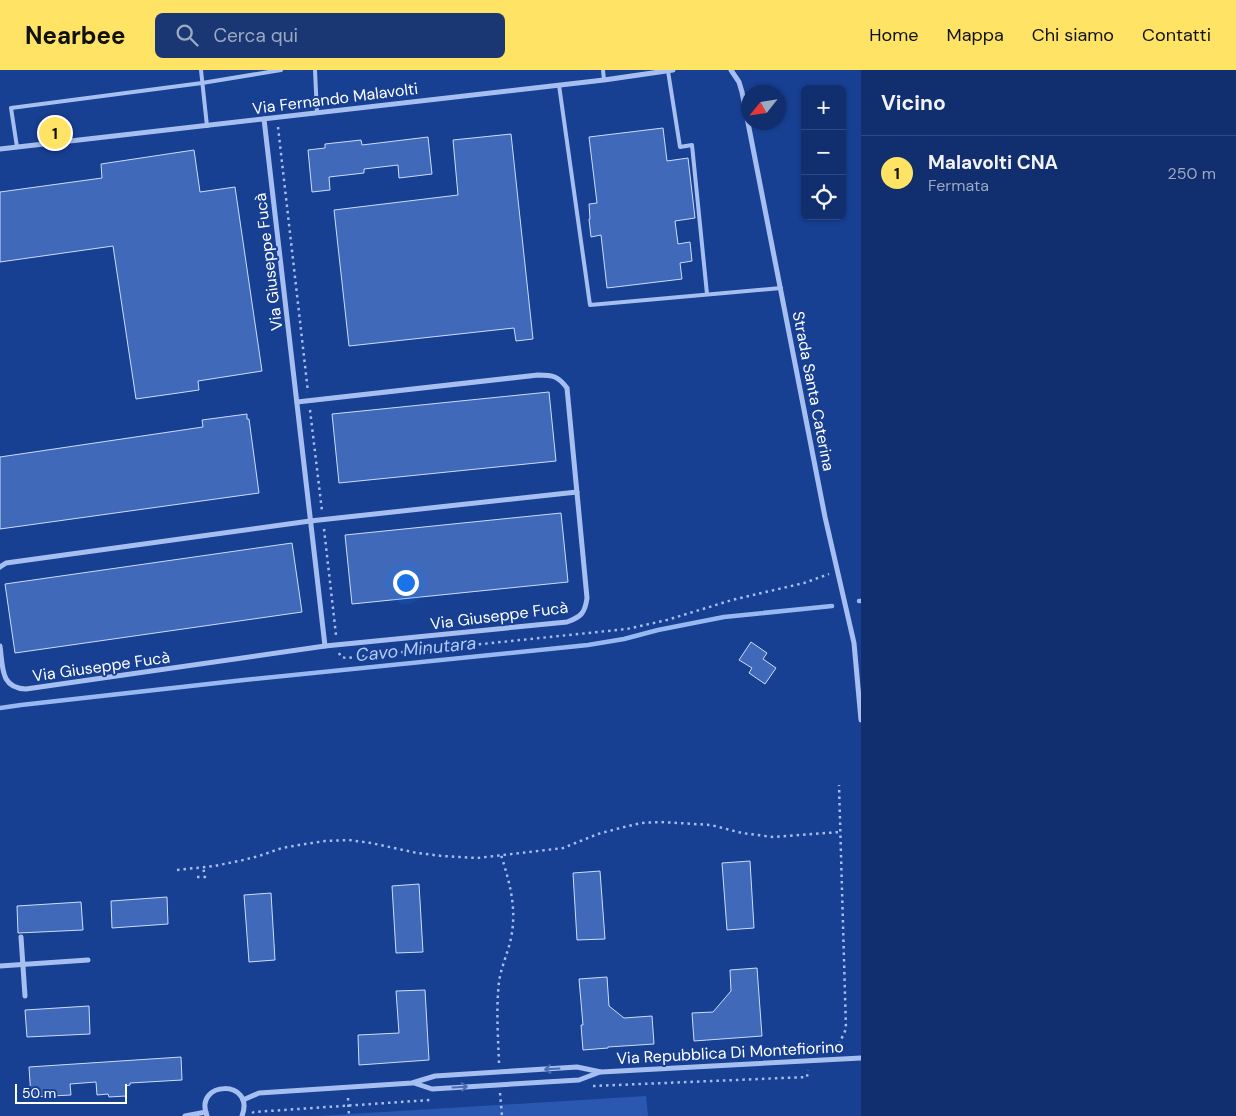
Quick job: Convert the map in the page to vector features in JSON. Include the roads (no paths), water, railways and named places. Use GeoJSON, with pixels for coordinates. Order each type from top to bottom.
{"type":"FeatureCollection","features":[{"type":"Feature","properties":{"kind":"street","name":"Via Fernando Malavolti"},"geometry":{"type":"LineString","coordinates":[[0,149],[604,80],[671,70]]}},
{"type":"Feature","properties":{"kind":"street","name":"Strada Santa Caterina"},"geometry":{"type":"LineString","coordinates":[[732,70],[737,77],[742,92],[825,517],[854,643],[861,720]]}},
{"type":"Feature","properties":{"kind":"street","name":"Via Giuseppe Fucà"},"geometry":{"type":"LineString","coordinates":[[264,120],[324,646]]}},
{"type":"Feature","properties":{"kind":"street","name":"Via Giuseppe Fucà"},"geometry":{"type":"LineString","coordinates":[[0,646],[6,681],[13,687],[26,689],[324,646],[567,622],[583,613],[587,598],[577,492],[566,388],[560,380],[550,375],[538,375],[296,402]]}},
{"type":"Feature","properties":{"kind":"street"},"geometry":{"type":"LineString","coordinates":[[0,567],[6,563],[310,521],[577,492]]}},
{"type":"Feature","properties":{"kind":"street"},"geometry":{"type":"LineString","coordinates":[[21,937],[25,996]]}},
{"type":"Feature","properties":{"kind":"street"},"geometry":{"type":"LineString","coordinates":[[0,966],[88,960]]}},
{"type":"Feature","properties":{"kind":"street","name":"Via Repubblica Di Montefiorino"},"geometry":{"type":"LineString","coordinates":[[243,1100],[259,1093],[412,1083],[435,1076],[577,1067],[601,1072],[861,1058]]}},
{"type":"Feature","properties":{"kind":"street","name":"Via Repubblica Di Montefiorino"},"geometry":{"type":"LineString","coordinates":[[412,1083],[432,1089],[579,1080],[601,1072]]}},
{"type":"Feature","properties":{"kind":"street"},"geometry":{"type":"LineString","coordinates":[[185,1116],[206,1114],[207,1098],[218,1088],[224,1087],[233,1089],[240,1095],[245,1107],[242,1116]]}},
{"type":"Feature","properties":{"kind":"lane"},"geometry":{"type":"LineString","coordinates":[[201,70],[207,126]]}},
{"type":"Feature","properties":{"kind":"lane"},"geometry":{"type":"LineString","coordinates":[[18,147],[11,108],[202,83],[281,70]]}},
{"type":"Feature","properties":{"kind":"lane"},"geometry":{"type":"LineString","coordinates":[[315,70],[317,113]]}},
{"type":"Feature","properties":{"kind":"lane"},"geometry":{"type":"LineString","coordinates":[[603,70],[604,80]]}},
{"type":"Feature","properties":{"kind":"lane"},"geometry":{"type":"LineString","coordinates":[[671,70],[680,147],[692,145],[707,294]]}},
{"type":"Feature","properties":{"kind":"lane"},"geometry":{"type":"LineString","coordinates":[[559,85],[590,305],[781,288]]}},
{"type":"Feature","properties":{"kind":"waterway","name":"Cavo Minutara"},"geometry":{"type":"LineString","coordinates":[[0,708],[244,680],[588,645],[724,617],[832,606]]}},
{"type":"Feature","properties":{"kind":"place","name":"Malavolti CNA"},"geometry":{"type":"Point","coordinates":[55,133]}}]}
